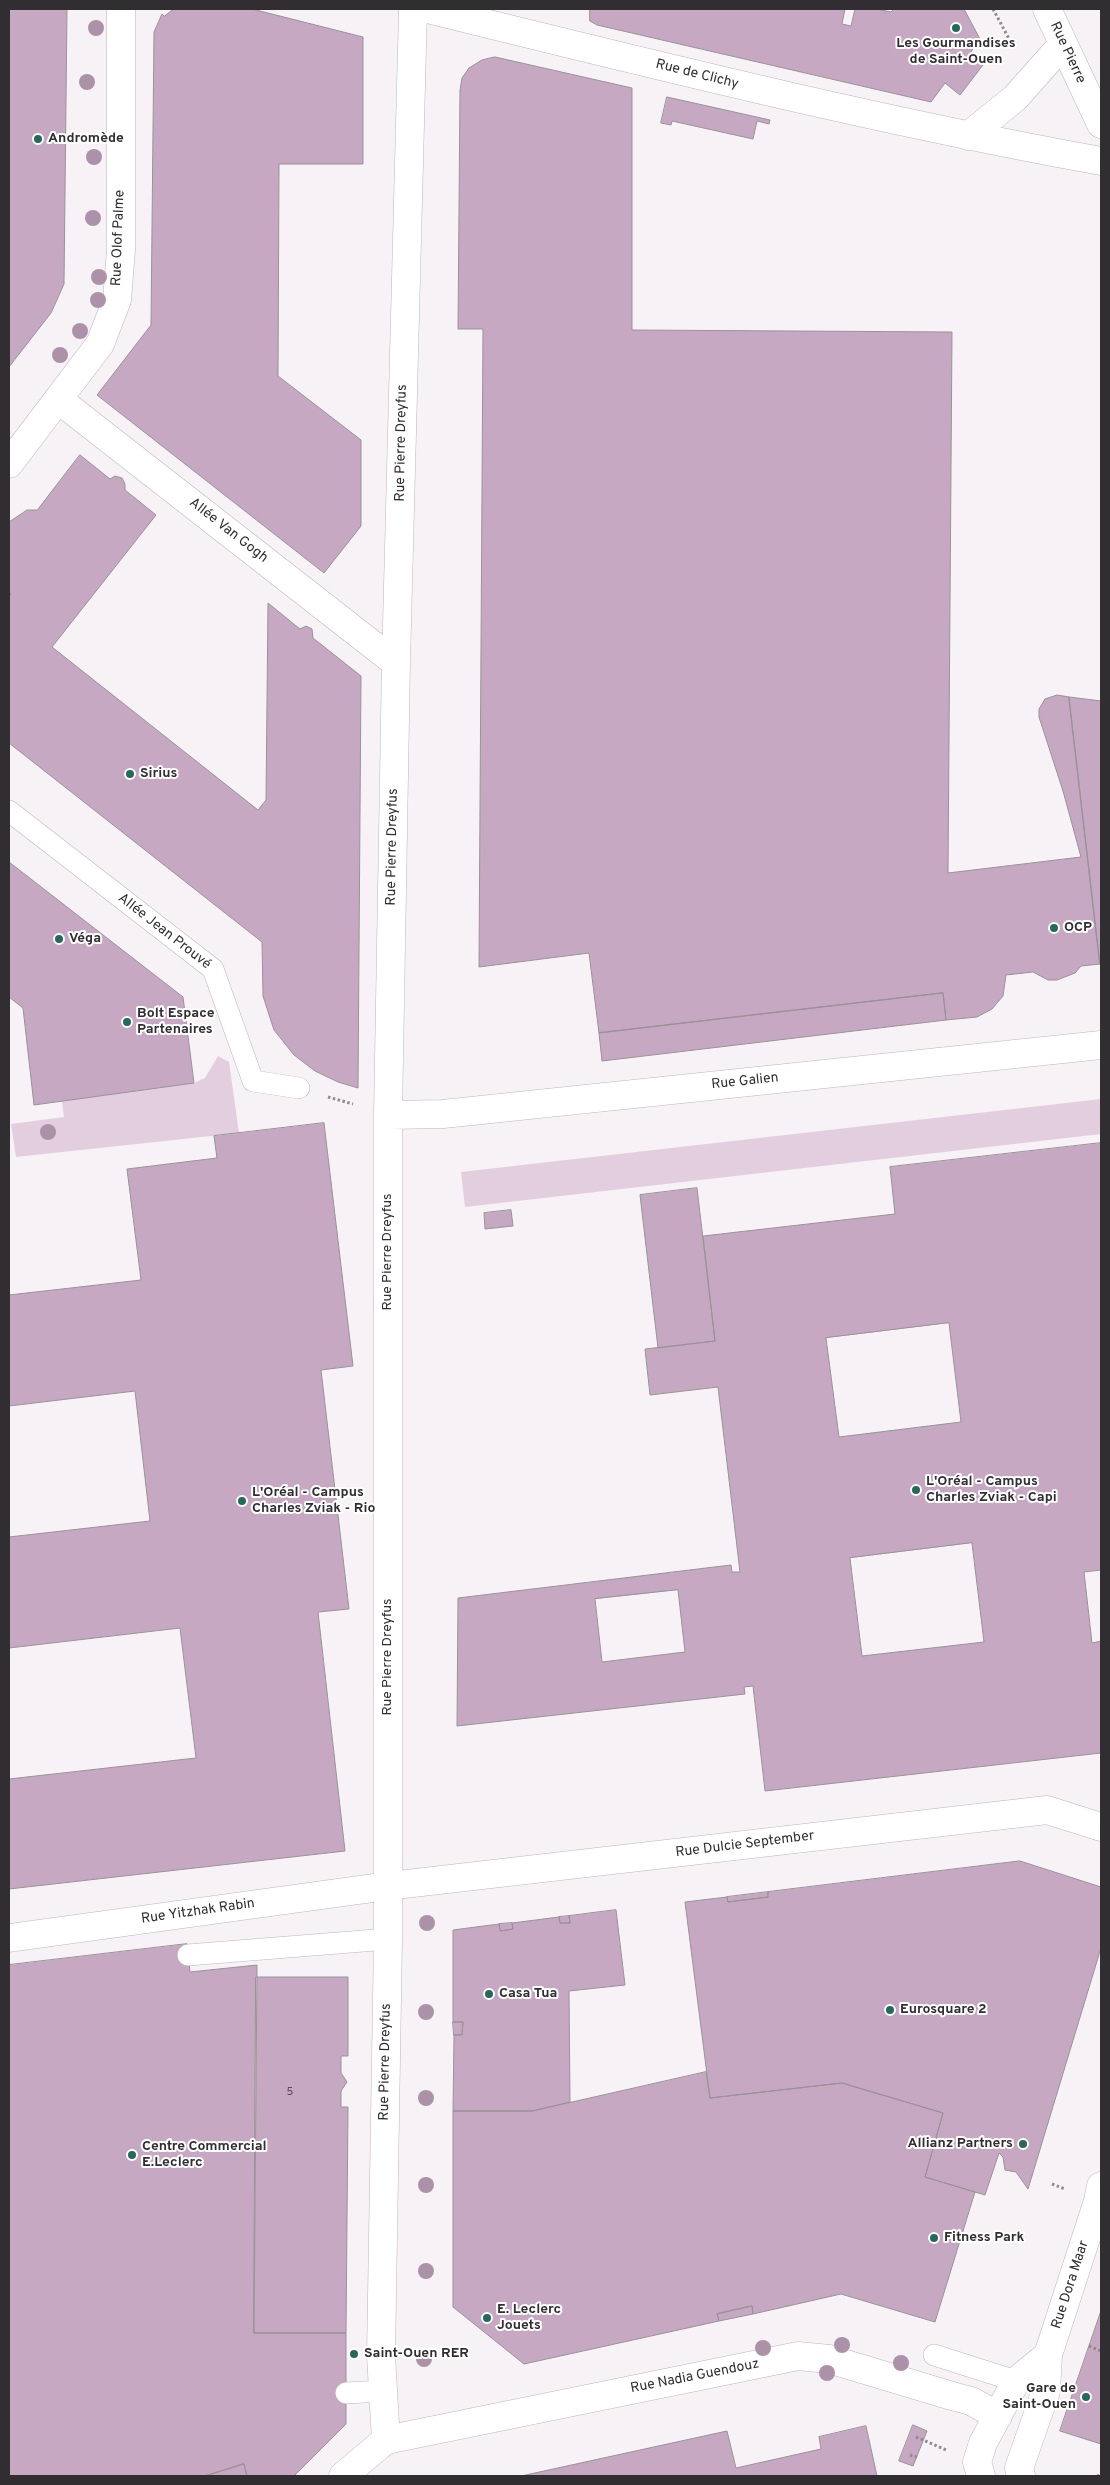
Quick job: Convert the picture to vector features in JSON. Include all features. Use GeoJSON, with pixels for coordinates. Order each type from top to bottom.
{"type":"FeatureCollection","features":[{"type":"Feature","properties":{"kind":"street","name":"Rue Olof Palme"},"geometry":{"type":"LineString","coordinates":[[9,464],[100,344],[116,300],[121,250],[121,9]]}},
{"type":"Feature","properties":{"kind":"street","name":"Rue Pierre Dreyfus"},"geometry":{"type":"LineString","coordinates":[[386,2440],[381,2356],[388,1939],[388,1115],[396,663],[413,9]]}},
{"type":"Feature","properties":{"kind":"street","name":"Rue de Clichy"},"geometry":{"type":"LineString","coordinates":[[427,9],[727,82],[968,136],[1101,161]]}},
{"type":"Feature","properties":{"kind":"street","name":"Rue Pierre"},"geometry":{"type":"LineString","coordinates":[[1047,9],[1101,124]]}},
{"type":"Feature","properties":{"kind":"street"},"geometry":{"type":"LineString","coordinates":[[968,136],[1015,98],[1063,44]]}},
{"type":"Feature","properties":{"kind":"street","name":"Allée Van Gogh"},"geometry":{"type":"LineString","coordinates":[[59,400],[396,663]]}},
{"type":"Feature","properties":{"kind":"street","name":"Rue Galien"},"geometry":{"type":"LineString","coordinates":[[388,1115],[443,1114],[1101,1046]]}},
{"type":"Feature","properties":{"kind":"street","name":"Rue Dulcie September"},"geometry":{"type":"LineString","coordinates":[[388,1886],[1047,1810],[1101,1827]]}},
{"type":"Feature","properties":{"kind":"street","name":"Rue Yitzhak Rabin"},"geometry":{"type":"LineString","coordinates":[[9,1938],[388,1886]]}},
{"type":"Feature","properties":{"kind":"street","name":"Rue Dora Maar"},"geometry":{"type":"LineString","coordinates":[[1020,2476],[1019,2468],[1046,2391],[1048,2355],[1098,2201],[1101,2186]]}},
{"type":"Feature","properties":{"kind":"street"},"geometry":{"type":"LineString","coordinates":[[981,2476],[977,2462],[983,2443],[1016,2381],[1048,2355]]}},
{"type":"Feature","properties":{"kind":"street","name":"Rue Nadia Guendouz"},"geometry":{"type":"LineString","coordinates":[[386,2440],[798,2356],[830,2359],[970,2402],[998,2416]]}},
{"type":"Feature","properties":{"kind":"street"},"geometry":{"type":"LineString","coordinates":[[343,2476],[386,2440]]}},
{"type":"Feature","properties":{"kind":"lane","name":"Allée Jean Prouvé"},"geometry":{"type":"LineString","coordinates":[[9,811],[214,970],[253,1081],[299,1088]]}},
{"type":"Feature","properties":{"kind":"lane"},"geometry":{"type":"LineString","coordinates":[[188,1955],[388,1939]]}},
{"type":"Feature","properties":{"kind":"lane"},"geometry":{"type":"LineString","coordinates":[[934,2355],[1016,2381]]}},
{"type":"Feature","properties":{"kind":"lane"},"geometry":{"type":"LineString","coordinates":[[346,2393],[383,2390]]}},
{"type":"Feature","properties":{"kind":"path"},"geometry":{"type":"LineString","coordinates":[[299,1088],[388,1115]]}},
{"type":"Feature","properties":{"kind":"path"},"geometry":{"type":"LineString","coordinates":[[1089,2346],[1101,2351]]}},
{"type":"Feature","properties":{"kind":"path"},"geometry":{"type":"LineString","coordinates":[[916,2437],[949,2451]]}},
{"type":"Feature","properties":{"kind":"path"},"geometry":{"type":"LineString","coordinates":[[910,2455],[917,2458]]}},
{"type":"Feature","properties":{"kind":"path"},"geometry":{"type":"LineString","coordinates":[[1097,2476],[1101,2475]]}},
{"type":"Feature","properties":{"kind":"shaded area"},"geometry":{"type":"Polygon","coordinates":[[[218,1056],[229,1062],[239,1133],[16,1157],[11,1124],[64,1117],[62,1101],[194,1083],[205,1078],[218,1056]]]}},
{"type":"Feature","properties":{"kind":"shaded area"},"geometry":{"type":"Polygon","coordinates":[[[1101,1099],[1101,1134],[465,1207],[461,1172],[1101,1099]]]}},
{"type":"Feature","properties":{"kind":"building","name":"Andromède"},"geometry":{"type":"Polygon","coordinates":[[[9,9],[67,9],[64,284],[51,313],[9,367],[9,9]]]}},
{"type":"Feature","properties":{"kind":"building"},"geometry":{"type":"Polygon","coordinates":[[[174,9],[252,9],[363,37],[363,164],[279,164],[278,376],[361,440],[361,526],[324,573],[97,395],[151,325],[154,32],[162,14],[164,16],[174,9]]]}},
{"type":"Feature","properties":{"kind":"building"},"geometry":{"type":"Polygon","coordinates":[[[590,9],[845,9],[842,24],[851,26],[855,9],[877,9],[891,12],[894,9],[964,9],[980,39],[970,53],[983,65],[960,95],[945,83],[931,102],[597,25],[590,21],[590,9]]]}},
{"type":"Feature","properties":{"kind":"building"},"geometry":{"type":"Polygon","coordinates":[[[495,57],[632,88],[632,330],[952,332],[948,873],[1081,857],[1063,791],[1039,717],[1039,709],[1045,699],[1057,695],[1069,697],[1100,964],[1081,966],[1075,973],[1057,980],[1048,980],[1033,972],[1006,975],[1003,996],[992,1009],[977,1017],[946,1020],[943,993],[599,1033],[589,953],[479,967],[483,329],[458,329],[460,90],[462,78],[469,68],[482,60],[495,57]]]}},
{"type":"Feature","properties":{"kind":"building"},"geometry":{"type":"Polygon","coordinates":[[[667,97],[770,120],[769,124],[757,121],[753,139],[672,121],[671,125],[661,123],[667,97]]]}},
{"type":"Feature","properties":{"kind":"building","name":"Sirius"},"geometry":{"type":"Polygon","coordinates":[[[80,455],[110,479],[115,476],[122,478],[125,490],[156,515],[52,647],[258,810],[266,800],[268,603],[300,629],[306,626],[312,629],[313,638],[361,676],[358,1088],[338,1082],[315,1071],[294,1055],[274,1030],[263,996],[262,942],[9,743],[9,597],[11,594],[9,592],[9,522],[27,510],[37,510],[80,455]]]}},
{"type":"Feature","properties":{"kind":"building"},"geometry":{"type":"Polygon","coordinates":[[[1069,697],[1101,701],[1101,964],[1100,964],[1069,697]]]}},
{"type":"Feature","properties":{"kind":"building","name":"Véga"},"geometry":{"type":"Polygon","coordinates":[[[9,862],[183,997],[194,1083],[34,1105],[23,1008],[9,997],[9,862]]]}},
{"type":"Feature","properties":{"kind":"building"},"geometry":{"type":"Polygon","coordinates":[[[943,993],[946,1020],[602,1061],[599,1033],[943,993]]]}},
{"type":"Feature","properties":{"kind":"building","name":"L'Oréal - Campus Charles Zviak - Rio"},"geometry":{"type":"Polygon","coordinates":[[[324,1123],[353,1366],[321,1370],[349,1609],[318,1612],[345,1851],[9,1889],[9,1779],[196,1758],[180,1628],[9,1648],[9,1537],[150,1521],[135,1391],[9,1406],[9,1295],[141,1280],[127,1169],[217,1158],[214,1136],[324,1123]]]}},
{"type":"Feature","properties":{"kind":"building","name":"L'Oréal - Campus Charles Zviak - Capi"},"geometry":{"type":"Polygon","coordinates":[[[1101,1143],[1101,1570],[1084,1572],[1092,1643],[1101,1641],[1101,1753],[765,1791],[753,1686],[744,1687],[745,1694],[457,1726],[458,1598],[731,1565],[732,1572],[740,1572],[718,1387],[650,1395],[645,1349],[715,1341],[703,1236],[895,1214],[890,1167],[1101,1143]],[[949,1323],[826,1338],[839,1437],[961,1422],[949,1323]],[[972,1543],[850,1558],[862,1656],[984,1642],[972,1543]],[[678,1590],[595,1599],[602,1662],[685,1652],[678,1590]]]}},
{"type":"Feature","properties":{"kind":"building"},"geometry":{"type":"Polygon","coordinates":[[[697,1188],[715,1341],[658,1348],[640,1195],[697,1188]]]}},
{"type":"Feature","properties":{"kind":"building"},"geometry":{"type":"Polygon","coordinates":[[[511,1210],[513,1226],[485,1229],[484,1213],[511,1210]]]}},
{"type":"Feature","properties":{"kind":"building","name":"Eurosquare 2"},"geometry":{"type":"Polygon","coordinates":[[[1020,1861],[1101,1887],[1101,1948],[1028,2189],[1016,2172],[1005,2170],[1003,2157],[999,2153],[985,2195],[925,2177],[943,2113],[842,2083],[710,2098],[685,1902],[727,1897],[728,1902],[768,1897],[768,1892],[1020,1861]]]}},
{"type":"Feature","properties":{"kind":"building"},"geometry":{"type":"Polygon","coordinates":[[[768,1892],[768,1897],[728,1902],[727,1897],[768,1892]]]}},
{"type":"Feature","properties":{"kind":"building"},"geometry":{"type":"Polygon","coordinates":[[[616,1910],[625,1985],[569,1991],[570,2102],[532,2111],[453,2111],[454,2035],[462,2035],[463,2022],[453,2022],[453,1930],[499,1924],[500,1931],[513,1929],[512,1923],[559,1917],[560,1923],[570,1923],[569,1916],[616,1910]]]}},
{"type":"Feature","properties":{"kind":"building"},"geometry":{"type":"Polygon","coordinates":[[[569,1916],[570,1923],[560,1923],[559,1917],[569,1916]]]}},
{"type":"Feature","properties":{"kind":"building"},"geometry":{"type":"Polygon","coordinates":[[[512,1923],[513,1929],[500,1931],[499,1924],[512,1923]]]}},
{"type":"Feature","properties":{"kind":"building","name":"Centre Commercial E.Leclerc"},"geometry":{"type":"Polygon","coordinates":[[[187,1944],[190,1972],[257,1965],[254,2333],[346,2333],[346,2424],[294,2476],[247,2476],[244,2464],[205,2476],[9,2476],[9,1965],[187,1944]]]}},
{"type":"Feature","properties":{"kind":"building"},"geometry":{"type":"Polygon","coordinates":[[[256,1977],[348,1977],[348,2056],[341,2056],[341,2073],[347,2082],[341,2091],[341,2107],[348,2107],[346,2333],[254,2333],[256,1977]]]}},
{"type":"Feature","properties":{"kind":"building"},"geometry":{"type":"Polygon","coordinates":[[[453,2022],[463,2022],[462,2035],[454,2035],[453,2022]]]}},
{"type":"Feature","properties":{"kind":"building"},"geometry":{"type":"Polygon","coordinates":[[[706,2072],[710,2098],[842,2083],[943,2113],[925,2177],[975,2192],[935,2322],[841,2294],[753,2314],[752,2306],[717,2314],[719,2321],[524,2364],[453,2307],[453,2111],[532,2111],[706,2072]]]}},
{"type":"Feature","properties":{"kind":"building"},"geometry":{"type":"Polygon","coordinates":[[[752,2306],[753,2314],[719,2321],[717,2314],[752,2306]]]}},
{"type":"Feature","properties":{"kind":"building","name":"Gare de Saint-Ouen"},"geometry":{"type":"Polygon","coordinates":[[[1101,2311],[1101,2444],[1060,2431],[1101,2311]]]}},
{"type":"Feature","properties":{"kind":"building"},"geometry":{"type":"Polygon","coordinates":[[[913,2425],[927,2431],[913,2466],[899,2461],[913,2425]]]}},
{"type":"Feature","properties":{"kind":"building"},"geometry":{"type":"Polygon","coordinates":[[[866,2426],[877,2476],[521,2476],[727,2431],[736,2468],[821,2449],[819,2437],[866,2426]]]}},
{"type":"Feature","properties":{"kind":"building"},"geometry":{"type":"Polygon","coordinates":[[[244,2464],[247,2476],[205,2476],[244,2464]]]}},
{"type":"Feature","properties":{"kind":"place","name":"Les Gourmandises de Saint-Ouen"},"geometry":{"type":"Point","coordinates":[956,28]}},
{"type":"Feature","properties":{"kind":"place","name":"Andromède"},"geometry":{"type":"Point","coordinates":[38,139]}},
{"type":"Feature","properties":{"kind":"place","name":"Sirius"},"geometry":{"type":"Point","coordinates":[130,774]}},
{"type":"Feature","properties":{"kind":"place","name":"OCP"},"geometry":{"type":"Point","coordinates":[1054,928]}},
{"type":"Feature","properties":{"kind":"place","name":"Véga"},"geometry":{"type":"Point","coordinates":[59,939]}},
{"type":"Feature","properties":{"kind":"place","name":"Bolt Espace Partenaires"},"geometry":{"type":"Point","coordinates":[127,1022]}},
{"type":"Feature","properties":{"kind":"place","name":"L'Oréal - Campus Charles Zviak - Capi"},"geometry":{"type":"Point","coordinates":[916,1490]}},
{"type":"Feature","properties":{"kind":"place","name":"L'Oréal - Campus Charles Zviak - Rio"},"geometry":{"type":"Point","coordinates":[242,1501]}},
{"type":"Feature","properties":{"kind":"place","name":"Casa Tua"},"geometry":{"type":"Point","coordinates":[489,1994]}},
{"type":"Feature","properties":{"kind":"place","name":"Eurosquare 2"},"geometry":{"type":"Point","coordinates":[890,2010]}},
{"type":"Feature","properties":{"kind":"place","name":"Allianz Partners"},"geometry":{"type":"Point","coordinates":[1023,2144]}},
{"type":"Feature","properties":{"kind":"place","name":"Centre Commercial E.Leclerc"},"geometry":{"type":"Point","coordinates":[132,2155]}},
{"type":"Feature","properties":{"kind":"place","name":"Fitness Park"},"geometry":{"type":"Point","coordinates":[934,2238]}},
{"type":"Feature","properties":{"kind":"place","name":"E. Leclerc Jouets"},"geometry":{"type":"Point","coordinates":[487,2318]}},
{"type":"Feature","properties":{"kind":"place","name":"Saint-Ouen RER"},"geometry":{"type":"Point","coordinates":[354,2354]}},
{"type":"Feature","properties":{"kind":"place","name":"Gare de Saint-Ouen"},"geometry":{"type":"Point","coordinates":[1086,2397]}}]}
